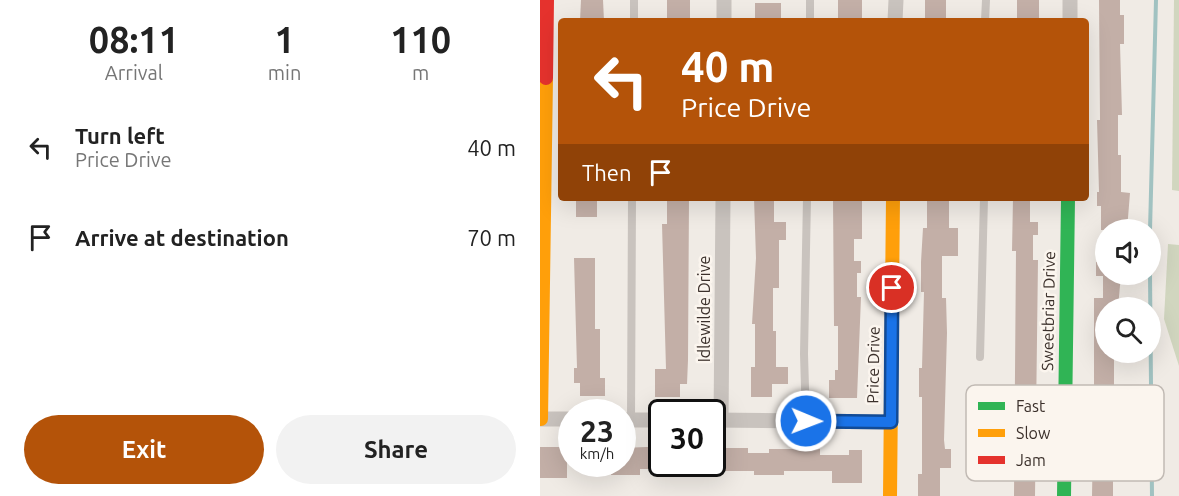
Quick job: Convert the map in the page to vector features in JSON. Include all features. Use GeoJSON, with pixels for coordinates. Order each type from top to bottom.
{"type":"FeatureCollection","features":[{"type":"Feature","properties":{"kind":"street"},"geometry":{"type":"LineString","coordinates":[[547,0],[540,419],[558,419]]}},
{"type":"Feature","properties":{"kind":"street"},"geometry":{"type":"LineString","coordinates":[[724,0],[724,18]]}},
{"type":"Feature","properties":{"kind":"street"},"geometry":{"type":"LineString","coordinates":[[895,18],[896,0]]}},
{"type":"Feature","properties":{"kind":"street"},"geometry":{"type":"LineString","coordinates":[[1070,0],[1070,18]]}},
{"type":"Feature","properties":{"kind":"street","name":"Idlewilde Drive"},"geometry":{"type":"LineString","coordinates":[[718,399],[723,201]]}},
{"type":"Feature","properties":{"kind":"street","name":"Price Drive"},"geometry":{"type":"LineString","coordinates":[[890,496],[893,201]]}},
{"type":"Feature","properties":{"kind":"street","name":"Sweetbriar Drive"},"geometry":{"type":"LineString","coordinates":[[1065,385],[1068,201]]}},
{"type":"Feature","properties":{"kind":"street"},"geometry":{"type":"LineString","coordinates":[[726,420],[891,422]]}},
{"type":"Feature","properties":{"kind":"street","name":"Sweetbriar Drive"},"geometry":{"type":"LineString","coordinates":[[1064,481],[1064,496]]}},
{"type":"Feature","properties":{"kind":"lane"},"geometry":{"type":"LineString","coordinates":[[634,0],[634,18]]}},
{"type":"Feature","properties":{"kind":"lane"},"geometry":{"type":"LineString","coordinates":[[810,0],[810,18]]}},
{"type":"Feature","properties":{"kind":"lane"},"geometry":{"type":"LineString","coordinates":[[985,18],[986,0]]}},
{"type":"Feature","properties":{"kind":"lane"},"geometry":{"type":"LineString","coordinates":[[627,399],[632,201]]}},
{"type":"Feature","properties":{"kind":"lane"},"geometry":{"type":"LineString","coordinates":[[806,421],[804,354],[807,201]]}},
{"type":"Feature","properties":{"kind":"lane"},"geometry":{"type":"LineString","coordinates":[[980,357],[984,201]]}},
{"type":"Feature","properties":{"kind":"green space"},"geometry":{"type":"Polygon","coordinates":[[[1174,0],[1179,0],[1179,191],[1172,190],[1174,0]]]}},
{"type":"Feature","properties":{"kind":"green space"},"geometry":{"type":"Polygon","coordinates":[[[1168,244],[1179,245],[1179,366],[1164,319],[1168,244]]]}},
{"type":"Feature","properties":{"kind":"building"},"geometry":{"type":"Polygon","coordinates":[[[581,0],[603,0],[604,18],[580,18],[581,0]]]}},
{"type":"Feature","properties":{"kind":"building"},"geometry":{"type":"Polygon","coordinates":[[[667,0],[690,0],[690,18],[667,18],[667,0]]]}},
{"type":"Feature","properties":{"kind":"building"},"geometry":{"type":"Polygon","coordinates":[[[838,0],[862,0],[862,18],[838,18],[838,0]]]}},
{"type":"Feature","properties":{"kind":"building"},"geometry":{"type":"Polygon","coordinates":[[[925,0],[946,0],[946,18],[925,18],[925,0]]]}},
{"type":"Feature","properties":{"kind":"building"},"geometry":{"type":"Polygon","coordinates":[[[1017,0],[1039,0],[1039,18],[1017,18],[1017,0]]]}},
{"type":"Feature","properties":{"kind":"building"},"geometry":{"type":"Polygon","coordinates":[[[1099,0],[1120,0],[1120,15],[1124,15],[1124,44],[1120,44],[1122,115],[1118,115],[1118,155],[1121,155],[1121,192],[1130,193],[1128,219],[1101,219],[1101,206],[1097,206],[1097,192],[1099,192],[1097,120],[1100,120],[1099,0]]]}},
{"type":"Feature","properties":{"kind":"building"},"geometry":{"type":"Polygon","coordinates":[[[755,3],[781,3],[781,18],[755,18],[755,3]]]}},
{"type":"Feature","properties":{"kind":"building"},"geometry":{"type":"Polygon","coordinates":[[[576,201],[597,201],[597,217],[576,217],[576,201]]]}},
{"type":"Feature","properties":{"kind":"building"},"geometry":{"type":"Polygon","coordinates":[[[667,201],[689,201],[687,384],[680,384],[680,397],[655,397],[655,369],[666,369],[662,224],[667,224],[667,201]]]}},
{"type":"Feature","properties":{"kind":"building"},"geometry":{"type":"Polygon","coordinates":[[[754,201],[774,201],[774,222],[786,222],[786,240],[779,240],[779,288],[773,288],[773,331],[776,331],[776,367],[788,367],[788,384],[772,384],[772,397],[751,397],[751,367],[755,367],[755,324],[752,324],[756,258],[754,201]]]}},
{"type":"Feature","properties":{"kind":"building"},"geometry":{"type":"Polygon","coordinates":[[[833,201],[862,201],[862,239],[854,239],[854,261],[861,261],[861,273],[857,273],[857,297],[861,297],[857,398],[829,398],[829,380],[835,380],[835,370],[838,370],[838,326],[834,326],[833,201]]]}},
{"type":"Feature","properties":{"kind":"building"},"geometry":{"type":"Polygon","coordinates":[[[927,201],[949,201],[949,228],[958,228],[958,256],[942,256],[942,298],[946,298],[947,333],[944,440],[945,449],[951,449],[951,468],[940,468],[940,496],[918,496],[918,474],[922,474],[922,397],[919,397],[919,368],[922,368],[924,292],[921,292],[921,262],[923,228],[927,228],[927,201]]]}},
{"type":"Feature","properties":{"kind":"building"},"geometry":{"type":"Polygon","coordinates":[[[1013,201],[1030,201],[1030,222],[1038,222],[1038,235],[1033,235],[1033,260],[1038,260],[1036,385],[1015,385],[1016,251],[1012,251],[1013,201]]]}},
{"type":"Feature","properties":{"kind":"building"},"geometry":{"type":"Polygon","coordinates":[[[574,258],[595,258],[595,329],[600,329],[600,378],[605,378],[605,396],[580,396],[580,383],[574,383],[574,368],[577,368],[574,258]]]}},
{"type":"Feature","properties":{"kind":"building"},"geometry":{"type":"Polygon","coordinates":[[[1103,285],[1120,285],[1119,297],[1103,297],[1103,285]]]}},
{"type":"Feature","properties":{"kind":"building"},"geometry":{"type":"Polygon","coordinates":[[[1094,298],[1095,363],[1114,363],[1114,385],[1094,385],[1094,298]]]}},
{"type":"Feature","properties":{"kind":"building"},"geometry":{"type":"Polygon","coordinates":[[[540,447],[558,447],[558,477],[567,478],[540,478],[540,447]]]}},
{"type":"Feature","properties":{"kind":"building"},"geometry":{"type":"Polygon","coordinates":[[[648,447],[648,469],[640,469],[640,475],[636,475],[636,448],[648,447]]]}},
{"type":"Feature","properties":{"kind":"building"},"geometry":{"type":"Polygon","coordinates":[[[726,448],[748,448],[748,453],[769,453],[769,449],[820,449],[820,455],[849,455],[849,450],[862,450],[862,483],[832,483],[832,471],[784,471],[784,475],[754,475],[754,471],[726,471],[726,448]]]}},
{"type":"Feature","properties":{"kind":"building"},"geometry":{"type":"Polygon","coordinates":[[[1014,481],[1035,481],[1035,496],[1014,496],[1014,481]]]}},
{"type":"Feature","properties":{"kind":"building"},"geometry":{"type":"Polygon","coordinates":[[[1092,481],[1113,481],[1113,496],[1092,496],[1092,481]]]}},
{"type":"Feature","properties":{"kind":"waterway"},"geometry":{"type":"LineString","coordinates":[[1150,219],[1156,0]]}},
{"type":"Feature","properties":{"kind":"waterway"},"geometry":{"type":"LineString","coordinates":[[1150,285],[1151,385]]}},
{"type":"Feature","properties":{"kind":"waterway"},"geometry":{"type":"LineString","coordinates":[[1152,481],[1152,496]]}},
{"type":"Feature","properties":{"kind":"traffic: fast"},"geometry":{"type":"LineString","coordinates":[[1065,385],[1068,201]]}},
{"type":"Feature","properties":{"kind":"traffic: fast"},"geometry":{"type":"LineString","coordinates":[[1064,481],[1064,496]]}},
{"type":"Feature","properties":{"kind":"traffic: slow"},"geometry":{"type":"LineString","coordinates":[[541,419],[546,78]]}},
{"type":"Feature","properties":{"kind":"traffic: slow"},"geometry":{"type":"LineString","coordinates":[[890,496],[893,201]]}},
{"type":"Feature","properties":{"kind":"traffic: jam"},"geometry":{"type":"LineString","coordinates":[[546,78],[547,0]]}},
{"type":"Feature","properties":{"kind":"route"},"geometry":{"type":"LineString","coordinates":[[806,421],[891,422],[892,288]]}}]}
